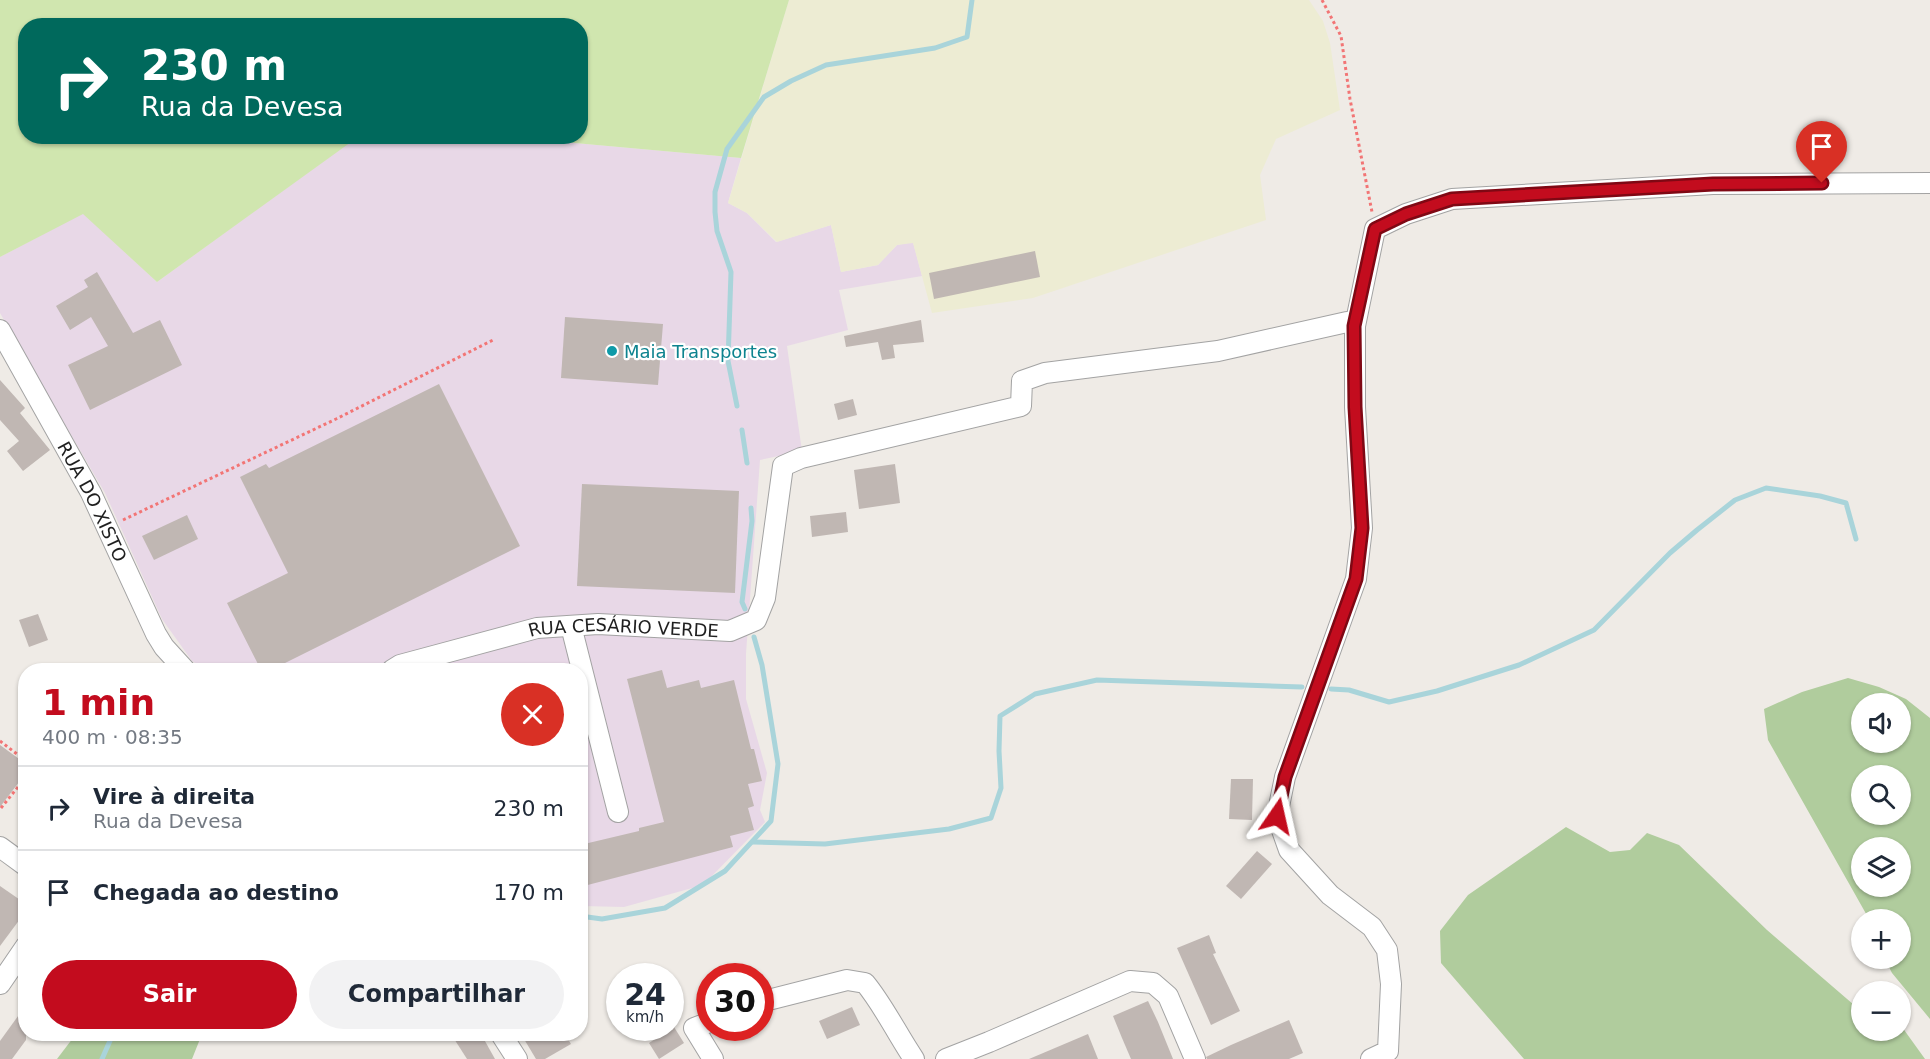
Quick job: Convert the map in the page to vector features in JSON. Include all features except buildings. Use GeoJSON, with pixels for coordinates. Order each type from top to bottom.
{"type":"FeatureCollection","features":[{"type":"Feature","properties":{"kind":"street"},"geometry":{"type":"LineString","coordinates":[[1383,1056],[1391,984],[1387,950],[1372,927],[1330,895],[1289,850],[1277,816],[1285,777],[1356,579],[1362,528],[1355,407],[1355,322],[1375,229],[1406,214],[1452,199],[1713,184],[1930,183]]}},
{"type":"Feature","properties":{"kind":"street","name":"RUA CESÁRIO VERDE"},"geometry":{"type":"LineString","coordinates":[[407,663],[537,628],[598,624],[730,631],[756,620],[765,598],[783,466],[801,458],[1021,406],[1022,381],[1045,373],[1218,351],[1355,322]]}},
{"type":"Feature","properties":{"kind":"street","name":"RUA DO XISTO"},"geometry":{"type":"LineString","coordinates":[[0,330],[86,483],[156,634],[179,663]]}},
{"type":"Feature","properties":{"kind":"street"},"geometry":{"type":"LineString","coordinates":[[571,626],[580,663]]}},
{"type":"Feature","properties":{"kind":"street"},"geometry":{"type":"LineString","coordinates":[[588,693],[618,812]]}},
{"type":"Feature","properties":{"kind":"street"},"geometry":{"type":"LineString","coordinates":[[0,847],[18,860]]}},
{"type":"Feature","properties":{"kind":"street"},"geometry":{"type":"LineString","coordinates":[[0,984],[18,958]]}},
{"type":"Feature","properties":{"kind":"street"},"geometry":{"type":"LineString","coordinates":[[774,998],[847,980],[864,983],[876,996],[914,1059]]}},
{"type":"Feature","properties":{"kind":"street"},"geometry":{"type":"LineString","coordinates":[[946,1059],[1130,981],[1153,983],[1168,996],[1195,1059]]}},
{"type":"Feature","properties":{"kind":"street"},"geometry":{"type":"LineString","coordinates":[[505,1041],[517,1059]]}},
{"type":"Feature","properties":{"kind":"street"},"geometry":{"type":"LineString","coordinates":[[702,1041],[713,1059]]}},
{"type":"Feature","properties":{"kind":"path"},"geometry":{"type":"LineString","coordinates":[[1322,0],[1341,36],[1352,110],[1375,229]]}},
{"type":"Feature","properties":{"kind":"path"},"geometry":{"type":"LineString","coordinates":[[109,529],[495,339]]}},
{"type":"Feature","properties":{"kind":"path"},"geometry":{"type":"LineString","coordinates":[[0,741],[18,755]]}},
{"type":"Feature","properties":{"kind":"path"},"geometry":{"type":"LineString","coordinates":[[1,808],[18,787]]}},
{"type":"Feature","properties":{"kind":"shaded area"},"geometry":{"type":"Polygon","coordinates":[[[347,144],[586,144],[741,158],[728,203],[747,213],[776,242],[831,225],[841,272],[878,265],[897,245],[913,242],[922,276],[839,290],[848,330],[787,346],[802,451],[760,460],[746,654],[746,699],[767,773],[760,810],[765,822],[703,885],[624,907],[588,906],[588,663],[195,663],[192,661],[162,619],[105,493],[0,313],[0,257],[83,213],[157,282],[347,144]]]}},
{"type":"Feature","properties":{"kind":"green space"},"geometry":{"type":"Polygon","coordinates":[[[0,0],[789,0],[741,158],[586,144],[588,144],[588,18],[18,18],[18,144],[348,144],[157,282],[83,214],[0,257],[0,0]]]}},
{"type":"Feature","properties":{"kind":"green space"},"geometry":{"type":"Polygon","coordinates":[[[789,0],[1309,0],[1323,21],[1330,43],[1340,110],[1276,139],[1260,175],[1266,220],[1033,298],[932,313],[913,243],[897,245],[878,265],[841,272],[831,225],[777,242],[747,213],[728,203],[789,0]]]}},
{"type":"Feature","properties":{"kind":"green space"},"geometry":{"type":"Polygon","coordinates":[[[1848,678],[1892,693],[1851,693],[1851,753],[1911,753],[1911,703],[1930,718],[1930,1019],[1911,996],[1911,981],[1899,981],[1890,969],[1911,969],[1911,909],[1863,909],[1857,897],[1911,897],[1911,837],[1851,837],[1851,887],[1768,740],[1764,709],[1802,692],[1848,678]]]}},
{"type":"Feature","properties":{"kind":"green space"},"geometry":{"type":"Polygon","coordinates":[[[1566,827],[1610,852],[1630,850],[1647,833],[1679,845],[1767,930],[1851,1002],[1851,1041],[1911,1040],[1925,1059],[1524,1059],[1441,963],[1440,931],[1468,895],[1566,827]]]}},
{"type":"Feature","properties":{"kind":"green space"},"geometry":{"type":"Polygon","coordinates":[[[71,1041],[199,1041],[192,1059],[57,1059],[71,1041]]]}},
{"type":"Feature","properties":{"kind":"waterway"},"geometry":{"type":"LineString","coordinates":[[737,406],[728,361],[731,272],[717,231],[715,212],[715,192],[727,149],[764,97],[791,81],[826,65],[935,48],[967,37],[972,0]]}},
{"type":"Feature","properties":{"kind":"waterway"},"geometry":{"type":"LineString","coordinates":[[742,430],[747,463]]}},
{"type":"Feature","properties":{"kind":"waterway"},"geometry":{"type":"LineString","coordinates":[[1331,689],[1349,690],[1389,702],[1437,691],[1519,665],[1594,630],[1670,553],[1697,530],[1735,500],[1766,488],[1820,496],[1846,503],[1856,539]]}},
{"type":"Feature","properties":{"kind":"waterway"},"geometry":{"type":"LineString","coordinates":[[745,609],[742,602],[752,521],[751,508]]}},
{"type":"Feature","properties":{"kind":"waterway"},"geometry":{"type":"LineString","coordinates":[[588,917],[602,919],[665,908],[725,871],[771,821],[778,764],[762,665],[754,637]]}},
{"type":"Feature","properties":{"kind":"waterway"},"geometry":{"type":"LineString","coordinates":[[753,842],[825,844],[949,829],[991,818],[1001,788],[1000,716],[1035,694],[1097,680],[1302,687]]}},
{"type":"Feature","properties":{"kind":"waterway"},"geometry":{"type":"LineString","coordinates":[[102,1059],[110,1041]]}},
{"type":"Feature","properties":{"kind":"place","name":"Maia Transportes"},"geometry":{"type":"Point","coordinates":[612,351]}},
{"type":"Feature","properties":{"kind":"route"},"geometry":{"type":"LineString","coordinates":[[1277,816],[1285,777],[1356,579],[1362,528],[1355,407],[1354,326],[1375,229],[1406,214],[1452,199],[1713,184],[1822,183]]}}]}
